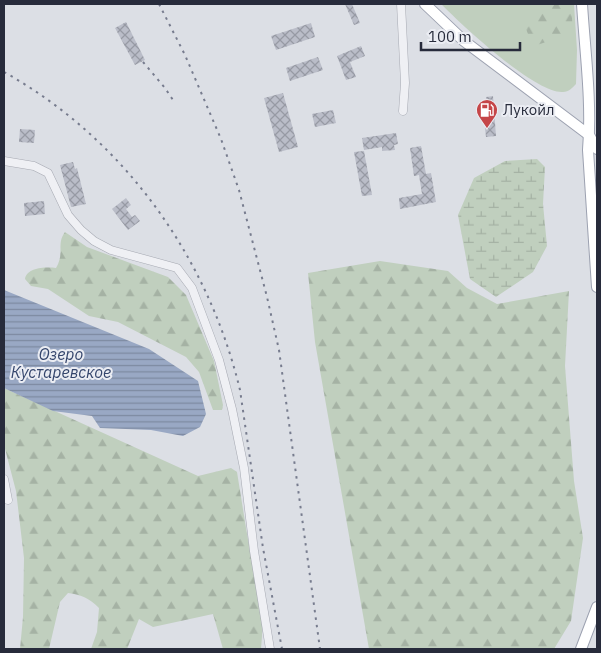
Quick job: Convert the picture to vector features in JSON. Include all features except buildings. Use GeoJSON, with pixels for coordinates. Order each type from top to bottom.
{"type":"FeatureCollection","features":[{"type":"Feature","properties":{"kind":"main road"},"geometry":{"type":"LineString","coordinates":[[425,4],[464,41],[589,135],[597,149]]}},
{"type":"Feature","properties":{"kind":"main road"},"geometry":{"type":"LineString","coordinates":[[582,4],[589,135],[588,150],[597,287]]}},
{"type":"Feature","properties":{"kind":"main road"},"geometry":{"type":"LineString","coordinates":[[581,649],[597,607]]}},
{"type":"Feature","properties":{"kind":"street"},"geometry":{"type":"LineString","coordinates":[[401,4],[405,83],[403,111]]}},
{"type":"Feature","properties":{"kind":"street"},"geometry":{"type":"LineString","coordinates":[[4,161],[34,166],[48,173],[68,215],[94,241],[111,250],[177,268],[192,288],[220,360],[232,409],[244,468],[254,552],[270,649]]}},
{"type":"Feature","properties":{"kind":"street"},"geometry":{"type":"LineString","coordinates":[[4,480],[8,500]]}},
{"type":"Feature","properties":{"kind":"green space"},"geometry":{"type":"Polygon","coordinates":[[[441,4],[574,4],[577,50],[576,84],[569,91],[563,92],[551,90],[535,82],[499,56],[441,4]]]}},
{"type":"Feature","properties":{"kind":"green space"},"geometry":{"type":"Polygon","coordinates":[[[541,4],[571,4],[573,33],[522,50],[528,34],[522,19],[541,4]]]}},
{"type":"Feature","properties":{"kind":"green space"},"geometry":{"type":"Polygon","coordinates":[[[537,159],[545,167],[543,204],[547,246],[533,272],[496,297],[470,279],[458,215],[474,178],[505,161],[537,159]]]}},
{"type":"Feature","properties":{"kind":"green space"},"geometry":{"type":"Polygon","coordinates":[[[65,232],[87,247],[168,277],[186,295],[214,361],[223,405],[222,410],[213,410],[199,372],[186,357],[118,322],[89,316],[48,289],[31,286],[25,279],[29,272],[42,268],[56,268],[60,258],[62,236],[65,232]]]}},
{"type":"Feature","properties":{"kind":"green space"},"geometry":{"type":"Polygon","coordinates":[[[380,261],[448,271],[467,288],[497,304],[569,291],[565,366],[574,481],[583,538],[571,621],[554,649],[369,649],[315,342],[308,273],[380,261]]]}},
{"type":"Feature","properties":{"kind":"green space"},"geometry":{"type":"Polygon","coordinates":[[[4,388],[198,476],[231,468],[237,472],[263,623],[261,649],[223,649],[213,614],[153,627],[139,619],[127,649],[91,649],[97,632],[99,608],[85,598],[68,593],[60,602],[49,649],[20,649],[23,617],[24,558],[16,491],[4,445],[4,388]]]}},
{"type":"Feature","properties":{"kind":"water","name":"Озеро Кустаревское"},"geometry":{"type":"Polygon","coordinates":[[[4,290],[149,349],[198,381],[206,414],[200,427],[183,436],[151,430],[100,428],[92,416],[53,411],[4,388],[4,290]]]}},
{"type":"Feature","properties":{"kind":"railway"},"geometry":{"type":"LineString","coordinates":[[159,4],[185,55],[221,139],[239,190],[267,297],[279,350],[320,649]]}},
{"type":"Feature","properties":{"kind":"railway"},"geometry":{"type":"LineString","coordinates":[[143,62],[175,103]]}},
{"type":"Feature","properties":{"kind":"railway"},"geometry":{"type":"LineString","coordinates":[[4,72],[47,99],[87,131],[123,167],[155,206],[183,249],[206,294],[226,341],[240,390],[263,548],[282,649]]}},
{"type":"Feature","properties":{"kind":"place","name":"Лукойл"},"geometry":{"type":"Point","coordinates":[487,129]}}]}
